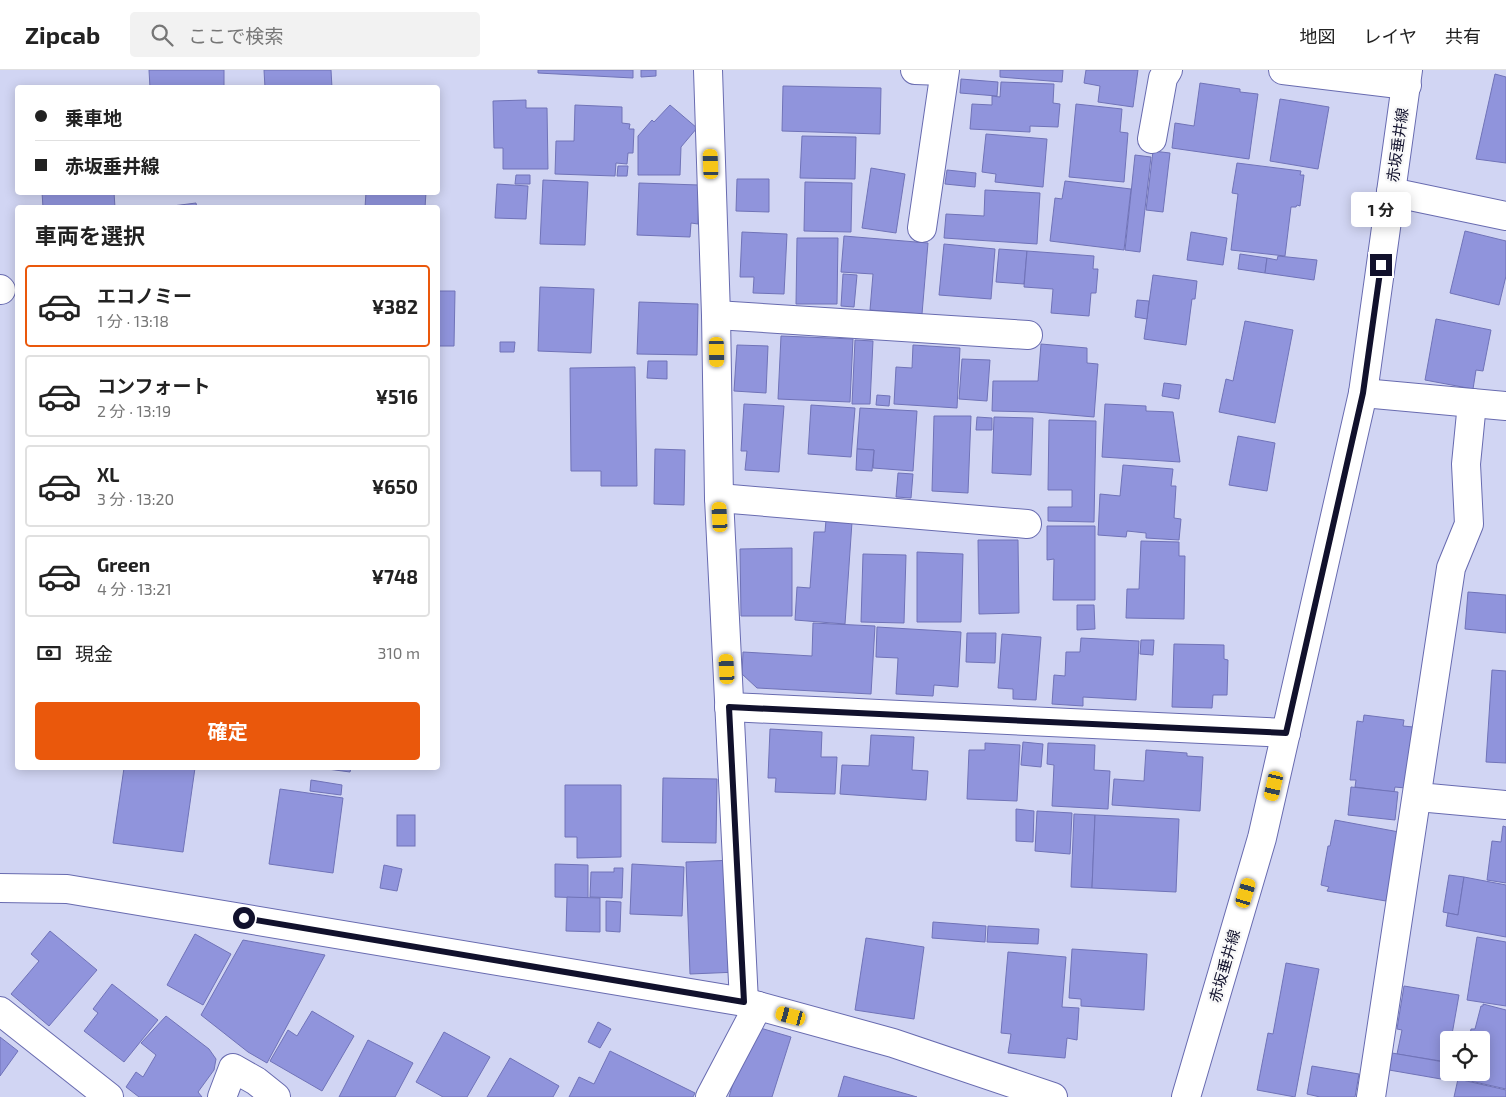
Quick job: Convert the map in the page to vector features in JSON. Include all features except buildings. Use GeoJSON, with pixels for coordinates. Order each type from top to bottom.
{"type":"FeatureCollection","features":[{"type":"Feature","properties":{"kind":"street"},"geometry":{"type":"LineString","coordinates":[[708,70],[716,315],[719,498],[729,707],[751,1004],[710,1097]]}},
{"type":"Feature","properties":{"kind":"street"},"geometry":{"type":"LineString","coordinates":[[915,70],[945,71],[922,228]]}},
{"type":"Feature","properties":{"kind":"street"},"geometry":{"type":"LineString","coordinates":[[1152,139],[1163,78],[1168,70]]}},
{"type":"Feature","properties":{"kind":"street"},"geometry":{"type":"LineString","coordinates":[[1283,70],[1407,78]]}},
{"type":"Feature","properties":{"kind":"street","name":"赤坂垂井線"},"geometry":{"type":"LineString","coordinates":[[1186,1097],[1262,838],[1363,393],[1407,78]]}},
{"type":"Feature","properties":{"kind":"street"},"geometry":{"type":"LineString","coordinates":[[1391,192],[1506,216]]}},
{"type":"Feature","properties":{"kind":"street"},"geometry":{"type":"LineString","coordinates":[[716,315],[1028,335]]}},
{"type":"Feature","properties":{"kind":"street"},"geometry":{"type":"LineString","coordinates":[[1363,393],[1506,406]]}},
{"type":"Feature","properties":{"kind":"street"},"geometry":{"type":"LineString","coordinates":[[1371,1097],[1418,797],[1451,568],[1469,524],[1466,464],[1472,402]]}},
{"type":"Feature","properties":{"kind":"street"},"geometry":{"type":"LineString","coordinates":[[719,498],[1027,524]]}},
{"type":"Feature","properties":{"kind":"street"},"geometry":{"type":"LineString","coordinates":[[729,707],[1286,733]]}},
{"type":"Feature","properties":{"kind":"street"},"geometry":{"type":"LineString","coordinates":[[1418,797],[1506,805]]}},
{"type":"Feature","properties":{"kind":"street"},"geometry":{"type":"LineString","coordinates":[[1,882],[66,889],[751,1004],[893,1043],[1053,1097]]}},
{"type":"Feature","properties":{"kind":"street"},"geometry":{"type":"LineString","coordinates":[[0,1011],[108,1097]]}},
{"type":"Feature","properties":{"kind":"street"},"geometry":{"type":"LineString","coordinates":[[222,1097],[233,1068],[256,1081],[276,1097]]}},
{"type":"Feature","properties":{"kind":"route"},"geometry":{"type":"LineString","coordinates":[[244,918],[744,1002],[729,707],[1286,733],[1363,393],[1381,265]]}}]}
